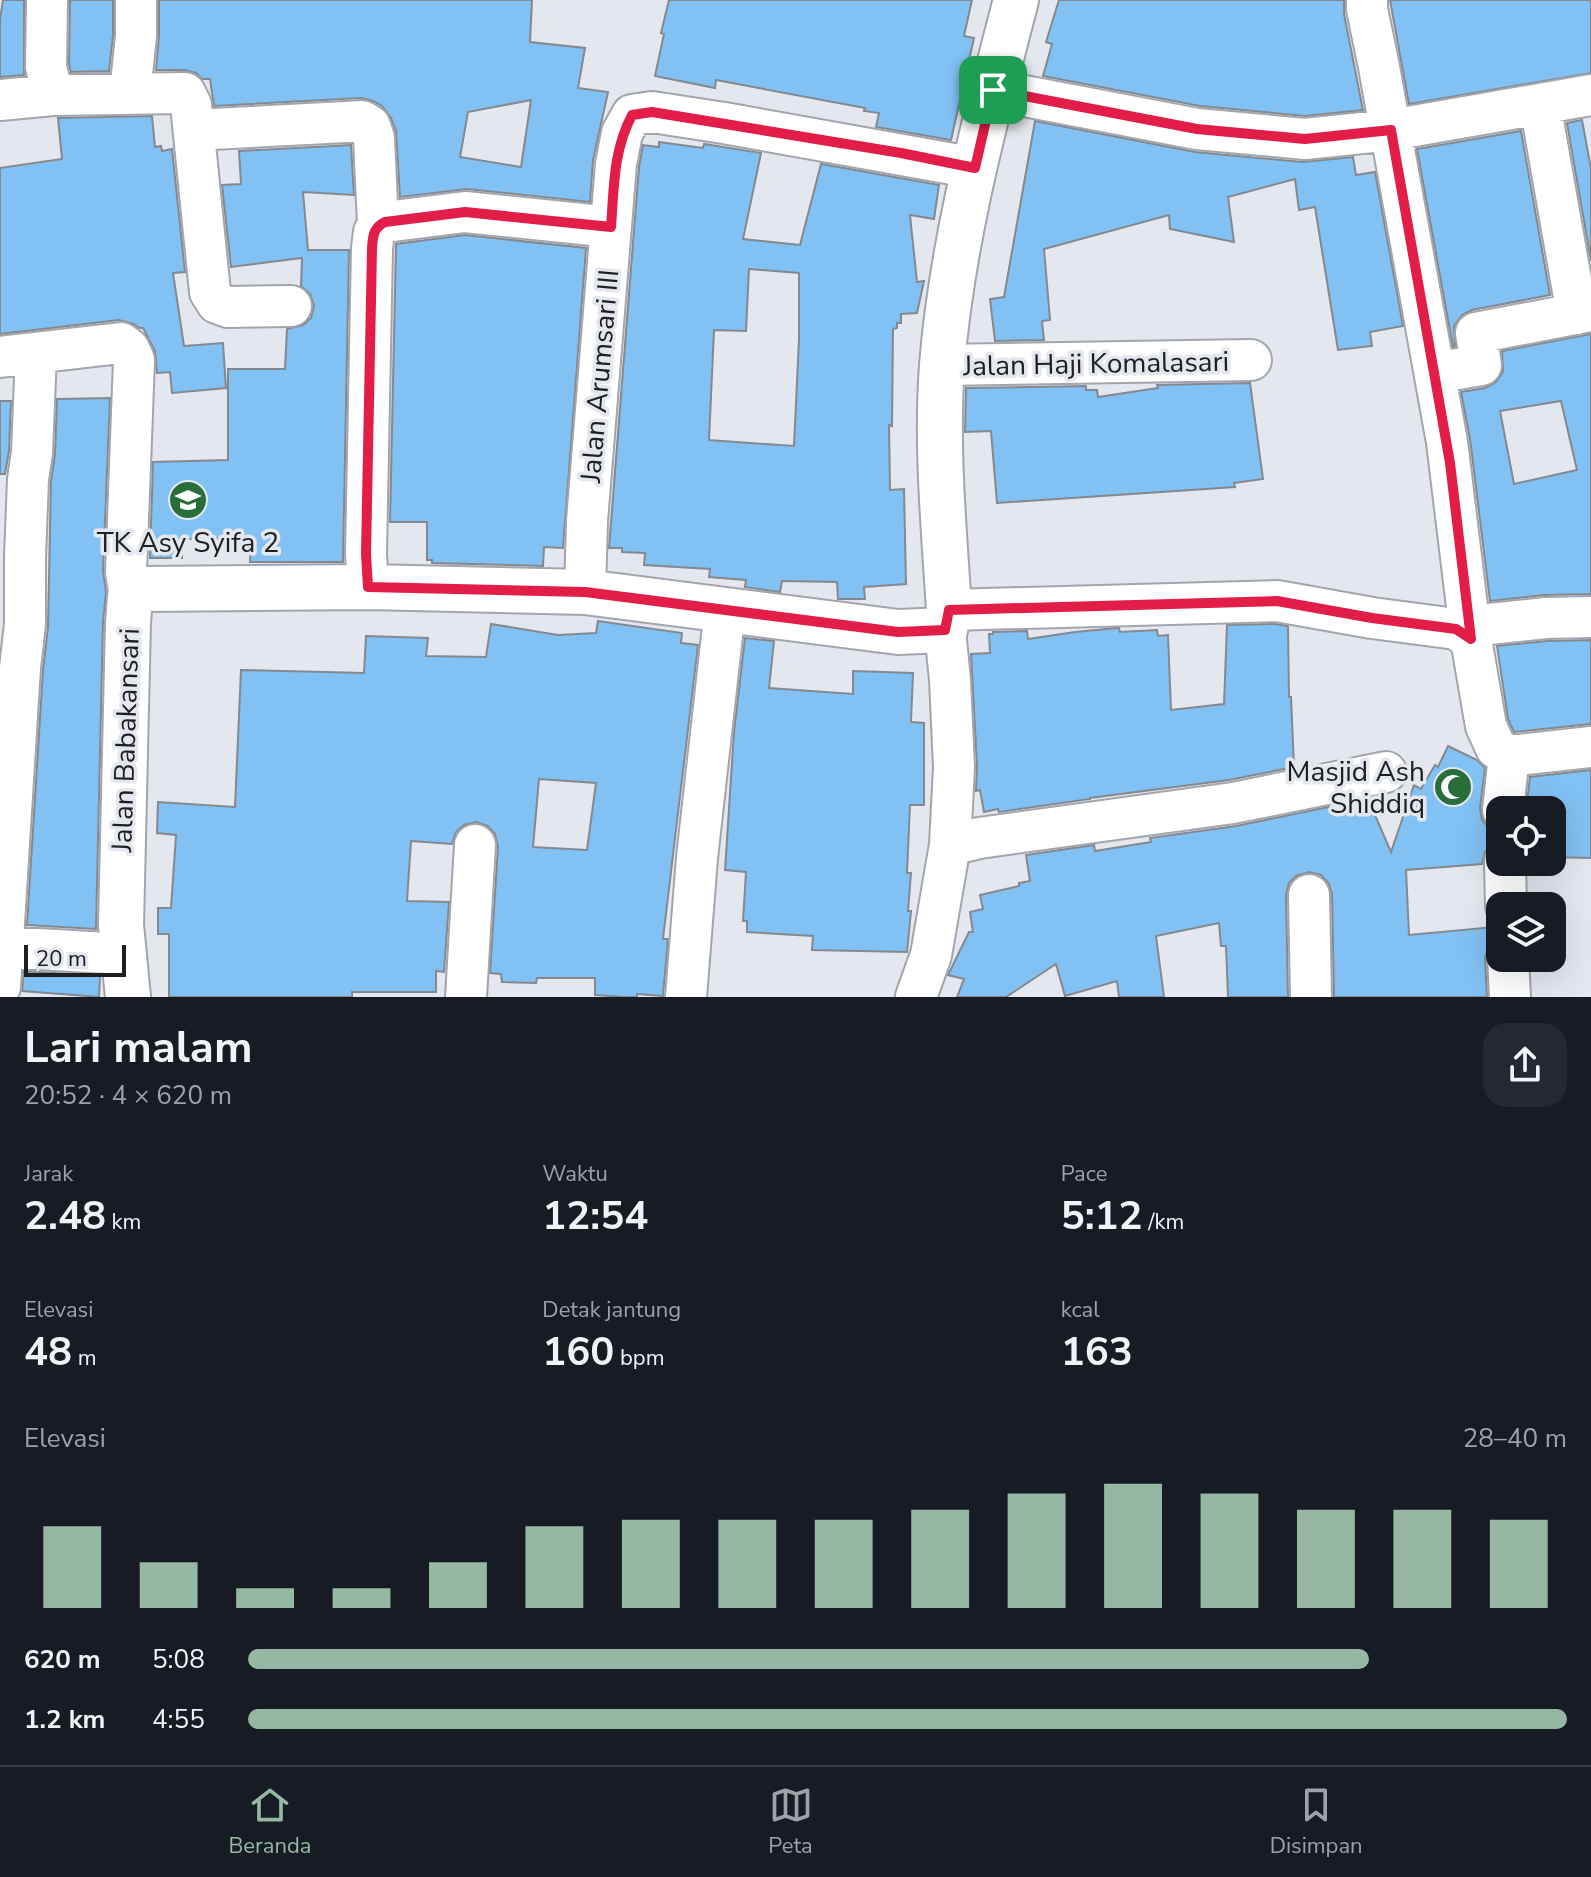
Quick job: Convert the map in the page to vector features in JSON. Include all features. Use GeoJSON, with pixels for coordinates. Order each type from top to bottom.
{"type":"FeatureCollection","features":[{"type":"Feature","properties":{"kind":"street"},"geometry":{"type":"LineString","coordinates":[[47,0],[46,67],[53,95]]}},
{"type":"Feature","properties":{"kind":"street"},"geometry":{"type":"LineString","coordinates":[[130,93],[136,0]]}},
{"type":"Feature","properties":{"kind":"street"},"geometry":{"type":"LineString","coordinates":[[916,997],[931,955],[950,845],[954,767],[940,461],[942,365],[955,267],[975,168],[1016,0]]}},
{"type":"Feature","properties":{"kind":"street"},"geometry":{"type":"LineString","coordinates":[[1367,0],[1450,463],[1470,633],[1486,726],[1496,748],[1509,756],[1591,747]]}},
{"type":"Feature","properties":{"kind":"street"},"geometry":{"type":"LineString","coordinates":[[993,90],[1197,129],[1305,139],[1391,130],[1591,95]]}},
{"type":"Feature","properties":{"kind":"street"},"geometry":{"type":"LineString","coordinates":[[0,100],[53,95],[185,93],[191,105],[210,292],[217,303],[228,307],[291,306]]}},
{"type":"Feature","properties":{"kind":"street"},"geometry":{"type":"LineString","coordinates":[[1435,373],[1481,365],[1476,333],[1584,312],[1540,104]]}},
{"type":"Feature","properties":{"kind":"street","name":"Jalan Arumsari III"},"geometry":{"type":"LineString","coordinates":[[585,592],[587,521],[616,164],[622,133],[632,115],[652,112],[724,123],[975,168]]}},
{"type":"Feature","properties":{"kind":"street"},"geometry":{"type":"LineString","coordinates":[[194,130],[362,121],[370,126],[374,138],[378,225],[372,248],[368,587]]}},
{"type":"Feature","properties":{"kind":"street"},"geometry":{"type":"LineString","coordinates":[[378,225],[465,212],[611,227]]}},
{"type":"Feature","properties":{"kind":"street"},"geometry":{"type":"LineString","coordinates":[[0,987],[20,668],[13,623],[25,557],[32,453],[18,355],[121,343],[129,349],[134,360],[126,572],[130,597]]}},
{"type":"Feature","properties":{"kind":"street","name":"Jalan Haji Komalasari"},"geometry":{"type":"LineString","coordinates":[[942,365],[1251,360]]}},
{"type":"Feature","properties":{"kind":"street","name":"Jalan Babakansari"},"geometry":{"type":"LineString","coordinates":[[128,997],[121,925],[130,597],[144,589],[368,587],[585,592],[898,632],[947,620]]}},
{"type":"Feature","properties":{"kind":"street"},"geometry":{"type":"LineString","coordinates":[[947,620],[1277,601],[1470,633],[1546,618],[1591,617]]}},
{"type":"Feature","properties":{"kind":"street"},"geometry":{"type":"LineString","coordinates":[[686,997],[697,858],[725,609]]}},
{"type":"Feature","properties":{"kind":"street"},"geometry":{"type":"LineString","coordinates":[[1505,796],[1509,756]]}},
{"type":"Feature","properties":{"kind":"street"},"geometry":{"type":"LineString","coordinates":[[950,845],[979,838],[1233,803],[1386,772]]}},
{"type":"Feature","properties":{"kind":"street"},"geometry":{"type":"LineString","coordinates":[[466,997],[475,845]]}},
{"type":"Feature","properties":{"kind":"street"},"geometry":{"type":"LineString","coordinates":[[1309,895],[1311,997]]}},
{"type":"Feature","properties":{"kind":"street"},"geometry":{"type":"LineString","coordinates":[[4,947],[124,954]]}},
{"type":"Feature","properties":{"kind":"street"},"geometry":{"type":"LineString","coordinates":[[1509,972],[1510,997]]}},
{"type":"Feature","properties":{"kind":"building"},"geometry":{"type":"Polygon","coordinates":[[[3,0],[24,0],[24,75],[0,77],[3,0]]]}},
{"type":"Feature","properties":{"kind":"building"},"geometry":{"type":"Polygon","coordinates":[[[70,0],[113,0],[109,71],[71,72],[70,0]]]}},
{"type":"Feature","properties":{"kind":"building"},"geometry":{"type":"Polygon","coordinates":[[[159,0],[532,0],[530,42],[585,48],[578,88],[608,92],[593,160],[590,202],[467,189],[400,197],[396,131],[382,106],[361,98],[214,106],[210,79],[202,79],[196,73],[185,70],[156,70],[159,0]],[[531,100],[468,112],[460,157],[521,167],[531,100]]]}},
{"type":"Feature","properties":{"kind":"building"},"geometry":{"type":"Polygon","coordinates":[[[669,0],[972,0],[964,36],[974,38],[951,140],[876,127],[879,113],[864,111],[865,108],[716,80],[715,88],[655,76],[669,0]]]}},
{"type":"Feature","properties":{"kind":"building"},"geometry":{"type":"Polygon","coordinates":[[[1059,0],[1344,0],[1363,110],[1305,116],[1200,106],[1043,76],[1052,44],[1046,42],[1059,0]]]}},
{"type":"Feature","properties":{"kind":"building"},"geometry":{"type":"Polygon","coordinates":[[[1390,0],[1591,0],[1591,73],[1409,104],[1390,0]]]}},
{"type":"Feature","properties":{"kind":"building"},"geometry":{"type":"Polygon","coordinates":[[[152,116],[155,147],[161,146],[162,151],[172,149],[185,272],[173,273],[184,346],[223,343],[226,388],[172,393],[170,372],[157,373],[155,351],[143,328],[119,320],[0,334],[0,168],[62,159],[58,118],[152,116]]]}},
{"type":"Feature","properties":{"kind":"building"},"geometry":{"type":"Polygon","coordinates":[[[1582,120],[1591,169],[1591,261],[1567,123],[1582,120]]]}},
{"type":"Feature","properties":{"kind":"building"},"geometry":{"type":"Polygon","coordinates":[[[1035,121],[1195,152],[1303,162],[1353,157],[1356,175],[1375,172],[1403,326],[1370,332],[1372,346],[1338,350],[1315,207],[1299,210],[1295,179],[1228,197],[1234,242],[1170,229],[1169,215],[1044,249],[1050,320],[1042,321],[1044,340],[995,341],[990,299],[1004,297],[1035,121]]]}},
{"type":"Feature","properties":{"kind":"building"},"geometry":{"type":"Polygon","coordinates":[[[1521,131],[1550,295],[1472,310],[1462,315],[1454,326],[1453,347],[1417,149],[1521,131]]]}},
{"type":"Feature","properties":{"kind":"building"},"geometry":{"type":"Polygon","coordinates":[[[659,142],[703,148],[704,144],[761,153],[743,239],[800,245],[821,164],[939,185],[934,219],[910,215],[917,282],[924,281],[917,313],[901,314],[901,323],[893,329],[890,490],[904,489],[906,584],[864,587],[865,599],[838,599],[837,582],[782,581],[780,592],[745,587],[746,580],[709,577],[710,569],[644,565],[645,553],[609,548],[639,167],[643,145],[659,147],[659,142]],[[749,269],[746,331],[714,330],[709,440],[794,446],[799,273],[749,269]]]}},
{"type":"Feature","properties":{"kind":"building"},"geometry":{"type":"Polygon","coordinates":[[[351,145],[354,195],[303,192],[308,250],[349,250],[343,562],[250,562],[251,538],[182,539],[182,558],[150,558],[153,462],[228,460],[228,369],[285,369],[287,329],[303,325],[311,318],[314,306],[310,294],[301,286],[302,258],[231,267],[222,185],[241,184],[239,151],[351,145]]]}},
{"type":"Feature","properties":{"kind":"building"},"geometry":{"type":"Polygon","coordinates":[[[465,235],[586,248],[563,548],[544,547],[543,566],[432,563],[432,560],[427,560],[427,522],[390,522],[396,244],[465,235]]]}},
{"type":"Feature","properties":{"kind":"building"},"geometry":{"type":"Polygon","coordinates":[[[1591,334],[1591,594],[1490,601],[1470,439],[1461,392],[1485,388],[1496,382],[1503,372],[1502,351],[1591,334]],[[1561,401],[1500,411],[1514,484],[1577,470],[1561,401]]]}},
{"type":"Feature","properties":{"kind":"building"},"geometry":{"type":"Polygon","coordinates":[[[1250,383],[1263,479],[1234,483],[1235,487],[997,503],[991,431],[965,432],[966,388],[1086,386],[1086,390],[1097,390],[1098,397],[1158,388],[1157,385],[1250,383]]]}},
{"type":"Feature","properties":{"kind":"building"},"geometry":{"type":"Polygon","coordinates":[[[110,398],[103,571],[106,592],[96,929],[27,925],[48,627],[51,481],[57,399],[110,398]]]}},
{"type":"Feature","properties":{"kind":"building"},"geometry":{"type":"Polygon","coordinates":[[[0,401],[11,401],[5,474],[0,474],[0,401]]]}},
{"type":"Feature","properties":{"kind":"building"},"geometry":{"type":"Polygon","coordinates":[[[598,621],[682,633],[681,643],[698,645],[663,939],[668,939],[663,996],[595,995],[595,978],[537,978],[536,983],[502,982],[501,974],[490,973],[498,846],[495,834],[488,826],[476,822],[464,825],[456,832],[452,844],[411,841],[407,901],[449,902],[444,972],[436,971],[436,992],[352,992],[352,997],[169,997],[169,934],[158,934],[158,908],[171,908],[176,835],[157,833],[158,802],[235,807],[241,670],[364,673],[366,636],[428,638],[426,656],[486,657],[491,624],[558,635],[596,633],[598,621]],[[539,779],[533,847],[587,850],[596,783],[539,779]]]}},
{"type":"Feature","properties":{"kind":"building"},"geometry":{"type":"Polygon","coordinates":[[[1227,625],[1288,626],[1294,767],[1229,780],[984,812],[980,790],[976,791],[971,654],[990,653],[989,634],[1027,631],[1028,639],[1117,628],[1120,632],[1157,630],[1158,636],[1168,635],[1171,710],[1224,704],[1227,625]]]}},
{"type":"Feature","properties":{"kind":"building"},"geometry":{"type":"Polygon","coordinates":[[[745,638],[774,641],[769,688],[853,694],[853,671],[913,673],[911,722],[924,723],[924,805],[910,805],[907,873],[911,873],[908,911],[911,911],[907,952],[812,950],[813,936],[747,932],[747,921],[743,921],[746,872],[725,870],[734,732],[745,638]]]}},
{"type":"Feature","properties":{"kind":"building"},"geometry":{"type":"Polygon","coordinates":[[[1591,640],[1591,724],[1514,732],[1508,719],[1497,646],[1591,640]]]}},
{"type":"Feature","properties":{"kind":"building"},"geometry":{"type":"Polygon","coordinates":[[[1448,746],[1477,760],[1485,768],[1480,808],[1486,825],[1486,851],[1482,864],[1406,870],[1409,935],[1486,928],[1487,997],[1334,997],[1332,894],[1329,884],[1321,875],[1309,872],[1296,876],[1289,883],[1286,895],[1288,997],[1228,997],[1226,946],[1221,946],[1219,923],[1156,936],[1164,997],[1119,997],[1117,981],[1065,996],[1056,964],[1006,997],[957,997],[964,979],[948,975],[969,932],[973,932],[970,912],[983,909],[980,895],[1030,881],[1026,855],[1094,845],[1095,851],[1151,842],[1150,838],[1236,826],[1368,799],[1391,852],[1414,785],[1421,789],[1435,765],[1438,767],[1448,746]]]}},
{"type":"Feature","properties":{"kind":"building"},"geometry":{"type":"Polygon","coordinates":[[[1591,770],[1591,858],[1566,857],[1566,796],[1528,796],[1530,777],[1591,770]]]}},
{"type":"Feature","properties":{"kind":"building"},"geometry":{"type":"Polygon","coordinates":[[[24,971],[100,976],[99,997],[22,991],[24,971]]]}},
{"type":"Feature","properties":{"kind":"place","name":"TK Asy Syifa 2"},"geometry":{"type":"Point","coordinates":[188,500]}},
{"type":"Feature","properties":{"kind":"place","name":"Masjid Ash Shiddiq"},"geometry":{"type":"Point","coordinates":[1453,787]}},
{"type":"Feature","properties":{"kind":"route"},"geometry":{"type":"LineString","coordinates":[[993,90],[1197,129],[1305,139],[1391,130],[1450,463],[1471,639],[1456,629],[1277,601],[949,610],[945,630],[898,632],[585,592],[368,587],[372,248],[378,225],[465,212],[611,227],[622,133],[632,115],[652,112],[975,168],[993,90]]}}]}
